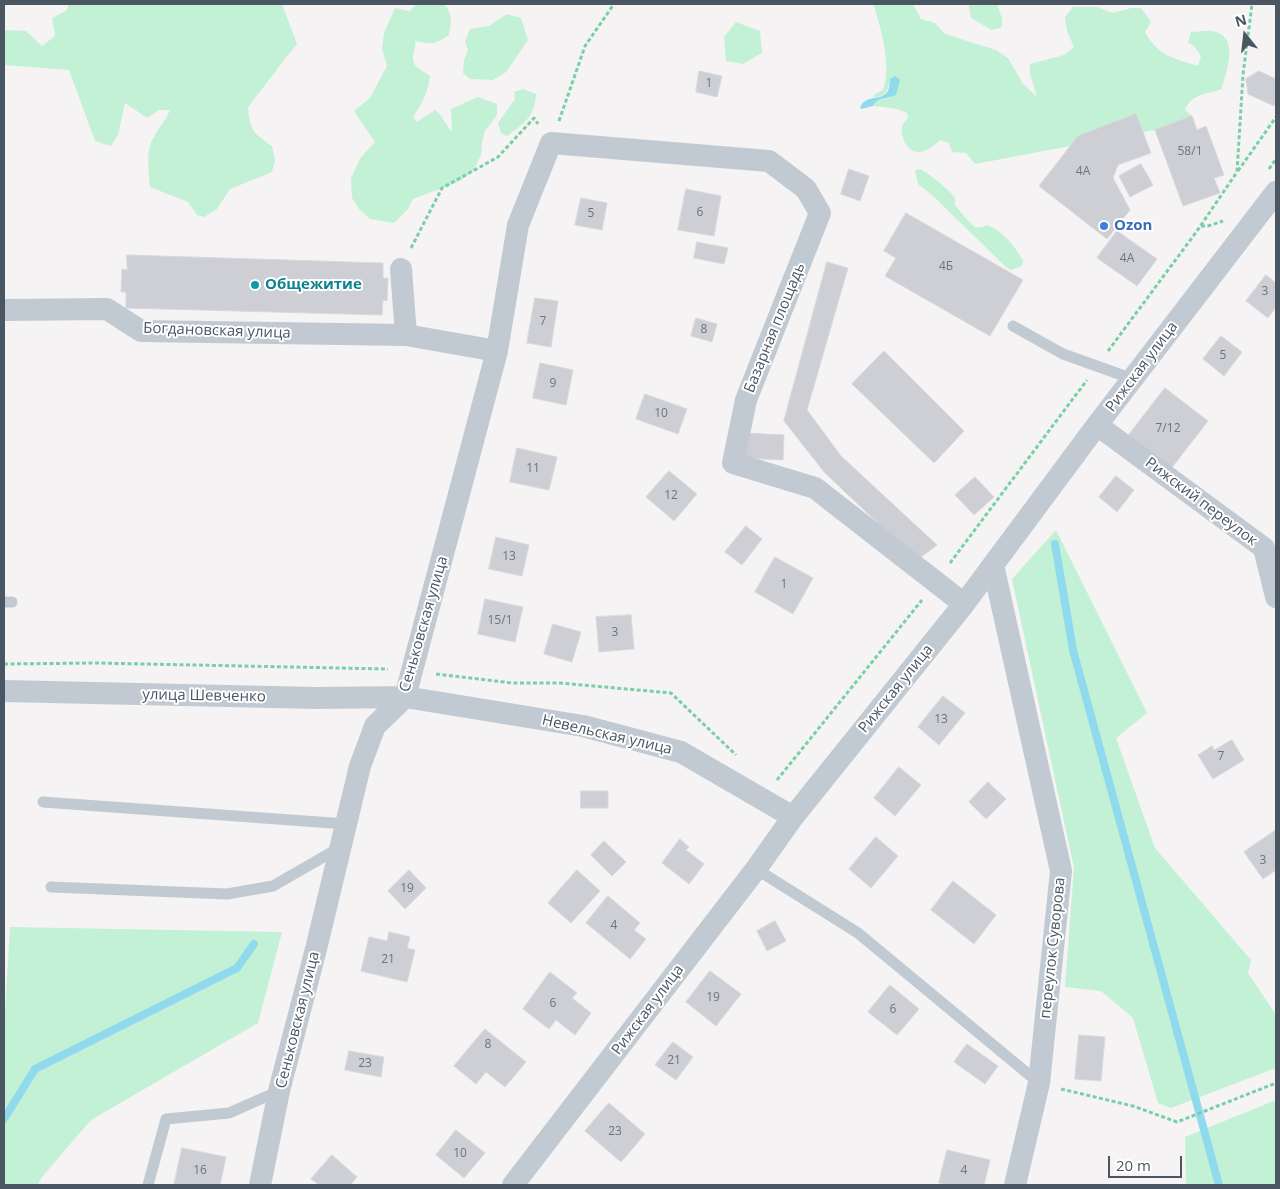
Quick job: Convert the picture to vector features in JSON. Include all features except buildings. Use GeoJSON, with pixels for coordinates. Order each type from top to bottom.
{"type":"FeatureCollection","features":[{"type":"Feature","properties":{"kind":"street","name":"Сеньковская улица"},"geometry":{"type":"LineString","coordinates":[[260,1185],[280,1090],[360,766],[376,726],[405,697],[497,351],[518,225],[552,143]]}},
{"type":"Feature","properties":{"kind":"street","name":"Базарная площадь"},"geometry":{"type":"LineString","coordinates":[[552,143],[769,161],[806,189],[820,213],[746,400],[733,463],[815,488],[964,604]]}},
{"type":"Feature","properties":{"kind":"street","name":"Рижская улица"},"geometry":{"type":"LineString","coordinates":[[514,1185],[756,869],[793,817],[964,604],[1276,192]]}},
{"type":"Feature","properties":{"kind":"street"},"geometry":{"type":"LineString","coordinates":[[401,269],[406,335]]}},
{"type":"Feature","properties":{"kind":"street","name":"Богдановская улица"},"geometry":{"type":"LineString","coordinates":[[4,310],[107,309],[141,331],[406,335],[497,351]]}},
{"type":"Feature","properties":{"kind":"street","name":"Рижский переулок"},"geometry":{"type":"LineString","coordinates":[[1098,425],[1264,548],[1276,597]]}},
{"type":"Feature","properties":{"kind":"street","name":"переулок Суворова"},"geometry":{"type":"LineString","coordinates":[[993,565],[1061,871],[1039,1083],[1015,1185]]}},
{"type":"Feature","properties":{"kind":"street","name":"улица Шевченко"},"geometry":{"type":"LineString","coordinates":[[4,691],[316,698],[405,697]]}},
{"type":"Feature","properties":{"kind":"street","name":"Невельская улица"},"geometry":{"type":"LineString","coordinates":[[405,697],[583,726],[681,752],[793,817]]}},
{"type":"Feature","properties":{"kind":"lane"},"geometry":{"type":"LineString","coordinates":[[1013,326],[1063,354],[1133,379]]}},
{"type":"Feature","properties":{"kind":"lane"},"geometry":{"type":"LineString","coordinates":[[43,802],[346,824]]}},
{"type":"Feature","properties":{"kind":"lane"},"geometry":{"type":"LineString","coordinates":[[50,888],[228,894],[273,886],[340,847]]}},
{"type":"Feature","properties":{"kind":"lane"},"geometry":{"type":"LineString","coordinates":[[756,869],[858,933],[1039,1083]]}},
{"type":"Feature","properties":{"kind":"lane"},"geometry":{"type":"LineString","coordinates":[[148,1185],[166,1119],[229,1113],[280,1090]]}},
{"type":"Feature","properties":{"kind":"path"},"geometry":{"type":"LineString","coordinates":[[552,143],[585,46],[614,4]]}},
{"type":"Feature","properties":{"kind":"path"},"geometry":{"type":"LineString","coordinates":[[1237,172],[1243,75],[1252,4]]}},
{"type":"Feature","properties":{"kind":"path"},"geometry":{"type":"LineString","coordinates":[[762,799],[936,582],[1197,231],[1276,117]]}},
{"type":"Feature","properties":{"kind":"path"},"geometry":{"type":"LineString","coordinates":[[401,269],[442,188],[498,157],[534,118],[552,143]]}},
{"type":"Feature","properties":{"kind":"path"},"geometry":{"type":"LineString","coordinates":[[1039,1083],[1133,1106],[1177,1122],[1276,1083]]}},
{"type":"Feature","properties":{"kind":"green space"},"geometry":{"type":"Polygon","coordinates":[[[69,4],[282,4],[297,44],[248,107],[251,126],[261,138],[272,146],[275,160],[272,172],[230,189],[217,209],[204,217],[197,215],[188,202],[150,187],[149,148],[170,110],[159,110],[147,118],[125,103],[118,135],[111,146],[95,141],[69,70],[4,65],[4,33],[6,30],[26,31],[42,46],[55,36],[52,18],[66,11],[69,4]]]}},
{"type":"Feature","properties":{"kind":"green space"},"geometry":{"type":"Polygon","coordinates":[[[416,4],[444,4],[449,11],[451,23],[449,35],[440,41],[429,43],[415,41],[414,64],[430,76],[424,98],[413,117],[417,122],[435,110],[452,132],[451,109],[478,97],[497,104],[497,115],[485,131],[481,155],[473,171],[458,182],[413,199],[408,209],[394,223],[370,219],[359,209],[352,198],[351,178],[361,157],[375,142],[354,111],[370,98],[387,66],[382,49],[384,33],[395,8],[410,11],[416,4]]]}},
{"type":"Feature","properties":{"kind":"green space"},"geometry":{"type":"Polygon","coordinates":[[[873,4],[913,4],[921,19],[935,23],[945,34],[996,50],[1008,58],[1023,84],[1037,97],[1030,74],[1030,64],[1064,55],[1074,47],[1067,31],[1065,17],[1073,7],[1097,7],[1113,13],[1131,8],[1141,8],[1151,22],[1145,32],[1155,46],[1167,55],[1198,66],[1201,56],[1194,46],[1188,43],[1191,32],[1211,31],[1220,34],[1226,39],[1229,46],[1228,64],[1222,89],[1200,95],[1188,104],[1185,110],[1192,116],[1155,130],[975,164],[966,153],[952,152],[949,143],[940,140],[925,151],[911,150],[904,140],[902,132],[903,125],[908,118],[907,113],[873,106],[882,98],[894,96],[897,88],[892,77],[885,94],[873,97],[883,90],[886,59],[882,35],[873,4]]]}},
{"type":"Feature","properties":{"kind":"green space"},"geometry":{"type":"Polygon","coordinates":[[[970,4],[997,4],[1002,18],[1002,27],[992,30],[971,18],[970,4]]]}},
{"type":"Feature","properties":{"kind":"green space"},"geometry":{"type":"Polygon","coordinates":[[[507,14],[521,18],[528,40],[506,72],[493,80],[470,79],[463,73],[464,60],[468,50],[465,42],[470,29],[489,26],[507,14]]]}},
{"type":"Feature","properties":{"kind":"green space"},"geometry":{"type":"Polygon","coordinates":[[[736,22],[760,31],[762,53],[743,64],[726,61],[724,37],[736,22]]]}},
{"type":"Feature","properties":{"kind":"green space"},"geometry":{"type":"Polygon","coordinates":[[[523,89],[536,94],[534,108],[524,123],[507,136],[501,133],[498,123],[515,99],[514,92],[523,89]]]}},
{"type":"Feature","properties":{"kind":"green space"},"geometry":{"type":"Polygon","coordinates":[[[918,169],[932,177],[955,197],[955,205],[975,227],[987,225],[1003,235],[1020,255],[1023,261],[1022,266],[1011,270],[1005,266],[932,195],[918,184],[915,171],[918,169]]]}},
{"type":"Feature","properties":{"kind":"green space"},"geometry":{"type":"Polygon","coordinates":[[[1056,530],[1147,713],[1116,738],[1155,848],[1251,960],[1248,973],[1276,1015],[1276,1068],[1171,1108],[1158,1103],[1133,1018],[1101,991],[1065,987],[1074,868],[1012,579],[1056,530]]]}},
{"type":"Feature","properties":{"kind":"green space"},"geometry":{"type":"Polygon","coordinates":[[[10,927],[282,932],[258,1023],[91,1120],[41,1178],[38,1185],[4,1185],[4,1031],[10,927]]]}},
{"type":"Feature","properties":{"kind":"green space"},"geometry":{"type":"Polygon","coordinates":[[[1276,1100],[1276,1185],[1186,1185],[1185,1137],[1276,1100]]]}},
{"type":"Feature","properties":{"kind":"water"},"geometry":{"type":"Polygon","coordinates":[[[895,76],[900,80],[896,95],[880,99],[873,106],[861,109],[860,107],[867,100],[885,94],[888,91],[890,79],[895,76]]]}},
{"type":"Feature","properties":{"kind":"waterway"},"geometry":{"type":"LineString","coordinates":[[1055,544],[1073,650],[1219,1185]]}},
{"type":"Feature","properties":{"kind":"waterway"},"geometry":{"type":"LineString","coordinates":[[4,1119],[35,1069],[237,968],[254,944]]}},
{"type":"Feature","properties":{"kind":"place","name":"Ozon"},"geometry":{"type":"Point","coordinates":[1104,226]}},
{"type":"Feature","properties":{"kind":"place","name":"Общежитие"},"geometry":{"type":"Point","coordinates":[255,285]}}]}
